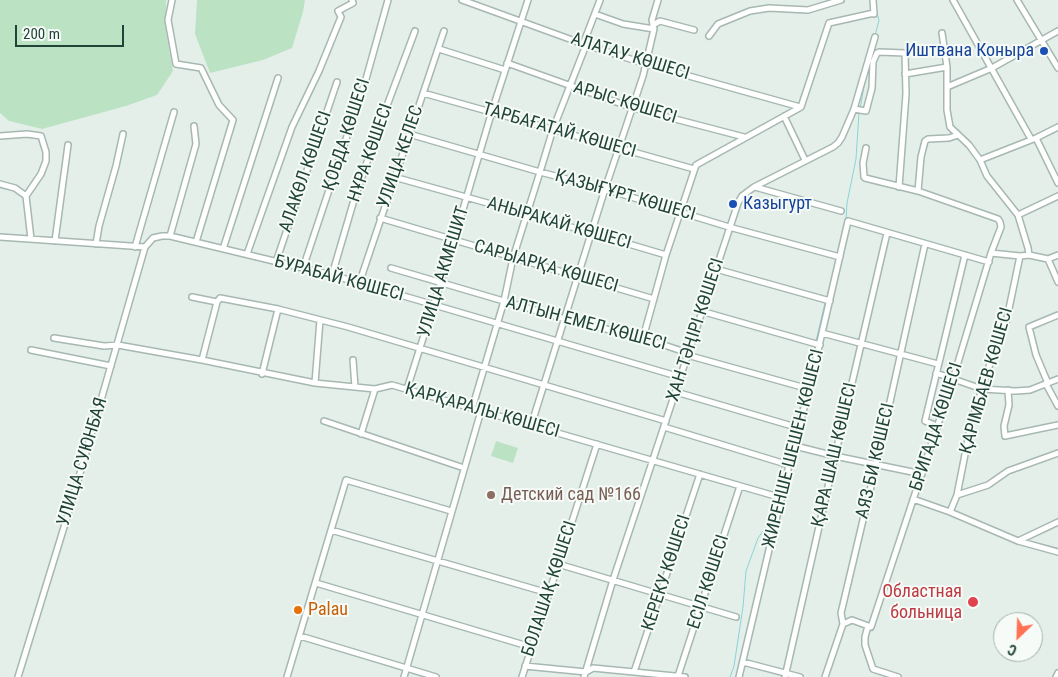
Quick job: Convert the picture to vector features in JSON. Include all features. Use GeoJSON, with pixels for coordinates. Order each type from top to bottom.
{"type":"FeatureCollection","features":[{"type":"Feature","properties":{"kind":"street"},"geometry":{"type":"LineString","coordinates":[[172,0],[168,20],[176,64],[201,68],[219,105],[233,120],[196,242]]}},
{"type":"Feature","properties":{"kind":"street"},"geometry":{"type":"LineString","coordinates":[[247,254],[285,147],[341,17],[338,11],[353,3],[352,0]]}},
{"type":"Feature","properties":{"kind":"street","name":"ҚОБДА КӨШЕСІ"},"geometry":{"type":"LineString","coordinates":[[303,268],[366,79],[388,0]]}},
{"type":"Feature","properties":{"kind":"street","name":"АЛАТАУ КӨШЕСІ"},"geometry":{"type":"LineString","coordinates":[[462,0],[586,45],[646,64],[800,107]]}},
{"type":"Feature","properties":{"kind":"street","name":"УЛИЦА АКМЕШИТ"},"geometry":{"type":"LineString","coordinates":[[407,389],[507,62],[528,0]]}},
{"type":"Feature","properties":{"kind":"street"},"geometry":{"type":"LineString","coordinates":[[472,409],[504,301],[513,258],[553,129],[586,45],[584,42],[600,0]]}},
{"type":"Feature","properties":{"kind":"street"},"geometry":{"type":"LineString","coordinates":[[531,426],[542,385],[565,319],[590,234],[643,76],[653,27],[652,20],[658,0]]}},
{"type":"Feature","properties":{"kind":"street"},"geometry":{"type":"LineString","coordinates":[[709,36],[718,24],[750,10],[769,8],[808,10],[841,0]]}},
{"type":"Feature","properties":{"kind":"street"},"geometry":{"type":"LineString","coordinates":[[643,338],[666,255],[696,165],[800,107],[828,25],[831,22],[874,14],[873,0]]}},
{"type":"Feature","properties":{"kind":"street"},"geometry":{"type":"LineString","coordinates":[[953,0],[1058,183]]}},
{"type":"Feature","properties":{"kind":"street"},"geometry":{"type":"LineString","coordinates":[[1017,0],[1058,68]]}},
{"type":"Feature","properties":{"kind":"street"},"geometry":{"type":"LineString","coordinates":[[595,14],[623,24],[653,27],[660,21],[694,30]]}},
{"type":"Feature","properties":{"kind":"street","name":"НҰРА КӨШЕСІ"},"geometry":{"type":"LineString","coordinates":[[332,275],[360,182],[415,31]]}},
{"type":"Feature","properties":{"kind":"street","name":"УЛИЦА КЕЛЕC"},"geometry":{"type":"LineString","coordinates":[[359,284],[444,31]]}},
{"type":"Feature","properties":{"kind":"street"},"geometry":{"type":"LineString","coordinates":[[947,87],[992,68],[1058,31]]}},
{"type":"Feature","properties":{"kind":"street"},"geometry":{"type":"LineString","coordinates":[[942,33],[947,68],[947,110],[950,127],[980,160],[987,176],[1018,215],[1029,255]]}},
{"type":"Feature","properties":{"kind":"street","name":"ХАН ТӘҢІРІ КӨШЕСІ"},"geometry":{"type":"LineString","coordinates":[[585,674],[612,580],[676,392],[729,227],[740,199],[754,187],[838,143],[858,110],[875,37]]}},
{"type":"Feature","properties":{"kind":"street"},"geometry":{"type":"LineString","coordinates":[[439,49],[505,70]]}},
{"type":"Feature","properties":{"kind":"street"},"geometry":{"type":"LineString","coordinates":[[858,110],[866,111],[870,97],[873,62],[877,53],[905,53],[906,94],[899,187]]}},
{"type":"Feature","properties":{"kind":"street","name":"АРЫС КӨШЕСІ"},"geometry":{"type":"LineString","coordinates":[[507,62],[633,108],[745,137]]}},
{"type":"Feature","properties":{"kind":"street"},"geometry":{"type":"LineString","coordinates":[[905,74],[947,68]]}},
{"type":"Feature","properties":{"kind":"street"},"geometry":{"type":"LineString","coordinates":[[223,248],[278,78]]}},
{"type":"Feature","properties":{"kind":"street","name":"АЛАКӨЛ КӨШЕСІ"},"geometry":{"type":"LineString","coordinates":[[276,262],[337,82]]}},
{"type":"Feature","properties":{"kind":"street","name":"ТАРБАҒАТАЙ КӨШЕСІ"},"geometry":{"type":"LineString","coordinates":[[423,93],[694,169]]}},
{"type":"Feature","properties":{"kind":"street"},"geometry":{"type":"LineString","coordinates":[[135,246],[174,112]]}},
{"type":"Feature","properties":{"kind":"street"},"geometry":{"type":"LineString","coordinates":[[784,116],[805,160]]}},
{"type":"Feature","properties":{"kind":"street"},"geometry":{"type":"LineString","coordinates":[[0,237],[145,247],[153,238],[170,236],[196,144],[194,126]]}},
{"type":"Feature","properties":{"kind":"street"},"geometry":{"type":"LineString","coordinates":[[980,160],[1058,127]]}},
{"type":"Feature","properties":{"kind":"street"},"geometry":{"type":"LineString","coordinates":[[0,136],[27,134],[41,136],[46,152],[46,161],[41,174],[26,196],[31,239]]}},
{"type":"Feature","properties":{"kind":"street"},"geometry":{"type":"LineString","coordinates":[[96,244],[123,134]]}},
{"type":"Feature","properties":{"kind":"street","name":"ҚАЗЫҒҰРТ КӨШЕСІ"},"geometry":{"type":"LineString","coordinates":[[409,134],[605,189],[729,227],[838,256]]}},
{"type":"Feature","properties":{"kind":"street"},"geometry":{"type":"LineString","coordinates":[[866,148],[863,163],[864,177],[868,180],[918,191],[921,157],[925,141],[928,138],[949,138],[958,135]]}},
{"type":"Feature","properties":{"kind":"street"},"geometry":{"type":"LineString","coordinates":[[55,241],[68,145]]}},
{"type":"Feature","properties":{"kind":"street","name":"АНЫРАКАЙ КӨШЕСІ"},"geometry":{"type":"LineString","coordinates":[[394,177],[666,255]]}},
{"type":"Feature","properties":{"kind":"street"},"geometry":{"type":"LineString","coordinates":[[0,184],[15,188],[26,196]]}},
{"type":"Feature","properties":{"kind":"street"},"geometry":{"type":"LineString","coordinates":[[754,187],[841,211]]}},
{"type":"Feature","properties":{"kind":"street","name":"БРИГАДА КӨШЕСІ"},"geometry":{"type":"LineString","coordinates":[[897,677],[873,669],[865,645],[865,637],[922,474],[991,253],[1001,227],[998,220],[918,191]]}},
{"type":"Feature","properties":{"kind":"street"},"geometry":{"type":"LineString","coordinates":[[1018,215],[1058,196]]}},
{"type":"Feature","properties":{"kind":"street","name":"САРЫАРҚА КӨШЕСІ"},"geometry":{"type":"LineString","coordinates":[[380,218],[654,298]]}},
{"type":"Feature","properties":{"kind":"street","name":"ЖИРЕНШЕ ШЕШЕН КӨШЕСІ"},"geometry":{"type":"LineString","coordinates":[[739,677],[789,465],[820,346],[838,256],[848,221],[887,233]]}},
{"type":"Feature","properties":{"kind":"street"},"geometry":{"type":"LineString","coordinates":[[887,233],[989,262]]}},
{"type":"Feature","properties":{"kind":"street","name":"ҚАРА ШАШ КӨШЕСІ"},"geometry":{"type":"LineString","coordinates":[[786,676],[887,233]]}},
{"type":"Feature","properties":{"kind":"street","name":"БУРАБАЙ КӨШЕСІ"},"geometry":{"type":"LineString","coordinates":[[170,236],[332,275],[680,378]]}},
{"type":"Feature","properties":{"kind":"street","name":"АЯЗ БИ КӨШЕСІ"},"geometry":{"type":"LineString","coordinates":[[825,677],[843,624],[841,613],[925,244]]}},
{"type":"Feature","properties":{"kind":"street","name":"УЛИЦА СУЮНБАЯ"},"geometry":{"type":"LineString","coordinates":[[18,677],[118,345],[145,247]]}},
{"type":"Feature","properties":{"kind":"street"},"geometry":{"type":"LineString","coordinates":[[991,253],[1029,255],[1048,259],[1058,255]]}},
{"type":"Feature","properties":{"kind":"street"},"geometry":{"type":"LineString","coordinates":[[937,426],[925,421],[965,255]]}},
{"type":"Feature","properties":{"kind":"street","name":"ҚАРІМБАЕВ КӨШЕСІ"},"geometry":{"type":"LineString","coordinates":[[950,512],[957,495],[971,424],[1000,332],[1006,323],[1020,256]]}},
{"type":"Feature","properties":{"kind":"street"},"geometry":{"type":"LineString","coordinates":[[1048,259],[1058,282]]}},
{"type":"Feature","properties":{"kind":"street","name":"АЛТЫН ЕМЕЛ КӨШЕСІ"},"geometry":{"type":"LineString","coordinates":[[392,268],[565,319],[643,338],[682,351],[687,355],[809,389]]}},
{"type":"Feature","properties":{"kind":"street"},"geometry":{"type":"LineString","coordinates":[[716,269],[830,301]]}},
{"type":"Feature","properties":{"kind":"street"},"geometry":{"type":"LineString","coordinates":[[192,297],[216,302]]}},
{"type":"Feature","properties":{"kind":"street"},"geometry":{"type":"LineString","coordinates":[[202,360],[216,302],[220,298],[278,309],[420,348],[542,385],[789,465]]}},
{"type":"Feature","properties":{"kind":"street"},"geometry":{"type":"LineString","coordinates":[[262,374],[278,309]]}},
{"type":"Feature","properties":{"kind":"street"},"geometry":{"type":"LineString","coordinates":[[701,311],[820,346]]}},
{"type":"Feature","properties":{"kind":"street"},"geometry":{"type":"LineString","coordinates":[[1058,315],[1029,327],[1036,355],[1047,381],[1046,384],[1058,406]]}},
{"type":"Feature","properties":{"kind":"street"},"geometry":{"type":"LineString","coordinates":[[315,384],[320,320]]}},
{"type":"Feature","properties":{"kind":"street"},"geometry":{"type":"LineString","coordinates":[[822,333],[938,364]]}},
{"type":"Feature","properties":{"kind":"street","name":"ҚАРҚАРАЛЫ КӨШЕСІ"},"geometry":{"type":"LineString","coordinates":[[54,338],[104,346],[118,345],[202,360],[315,384],[375,389],[392,385],[782,498]]}},
{"type":"Feature","properties":{"kind":"street"},"geometry":{"type":"LineString","coordinates":[[31,350],[111,366]]}},
{"type":"Feature","properties":{"kind":"street"},"geometry":{"type":"LineString","coordinates":[[353,360],[355,387]]}},
{"type":"Feature","properties":{"kind":"street"},"geometry":{"type":"LineString","coordinates":[[936,373],[982,390],[1030,390],[1058,379]]}},
{"type":"Feature","properties":{"kind":"street"},"geometry":{"type":"LineString","coordinates":[[361,434],[375,389]]}},
{"type":"Feature","properties":{"kind":"street"},"geometry":{"type":"LineString","coordinates":[[1008,390],[1009,404],[1004,426],[1005,436],[1058,425]]}},
{"type":"Feature","properties":{"kind":"street"},"geometry":{"type":"LineString","coordinates":[[676,392],[799,428]]}},
{"type":"Feature","properties":{"kind":"street"},"geometry":{"type":"LineString","coordinates":[[404,677],[481,411]]}},
{"type":"Feature","properties":{"kind":"street"},"geometry":{"type":"LineString","coordinates":[[324,422],[464,468]]}},
{"type":"Feature","properties":{"kind":"street","name":"БОЛАШАҚ КӨШЕСІ"},"geometry":{"type":"LineString","coordinates":[[522,677],[597,444]]}},
{"type":"Feature","properties":{"kind":"street"},"geometry":{"type":"LineString","coordinates":[[794,446],[922,474]]}},
{"type":"Feature","properties":{"kind":"street"},"geometry":{"type":"LineString","coordinates":[[957,495],[988,485],[1008,471],[1058,453]]}},
{"type":"Feature","properties":{"kind":"street","name":"КЕРЕКУ КӨШЕСІ"},"geometry":{"type":"LineString","coordinates":[[634,672],[700,474]]}},
{"type":"Feature","properties":{"kind":"street"},"geometry":{"type":"LineString","coordinates":[[287,677],[346,480],[451,512]]}},
{"type":"Feature","properties":{"kind":"street","name":"ЕСІЛ КӨШЕСІ"},"geometry":{"type":"LineString","coordinates":[[678,676],[740,486]]}},
{"type":"Feature","properties":{"kind":"street"},"geometry":{"type":"LineString","coordinates":[[913,499],[950,512],[1018,541],[1058,552]]}},
{"type":"Feature","properties":{"kind":"street"},"geometry":{"type":"LineString","coordinates":[[1018,541],[1058,522]]}},
{"type":"Feature","properties":{"kind":"street"},"geometry":{"type":"LineString","coordinates":[[331,530],[548,594]]}},
{"type":"Feature","properties":{"kind":"street"},"geometry":{"type":"LineString","coordinates":[[558,564],[736,617]]}},
{"type":"Feature","properties":{"kind":"street"},"geometry":{"type":"LineString","coordinates":[[316,583],[531,647]]}},
{"type":"Feature","properties":{"kind":"street"},"geometry":{"type":"LineString","coordinates":[[843,624],[852,620],[870,627]]}},
{"type":"Feature","properties":{"kind":"street"},"geometry":{"type":"LineString","coordinates":[[300,636],[436,677]]}},
{"type":"Feature","properties":{"kind":"street"},"geometry":{"type":"LineString","coordinates":[[743,662],[786,676],[800,677]]}},
{"type":"Feature","properties":{"kind":"street"},"geometry":{"type":"LineString","coordinates":[[525,666],[585,674],[593,668],[685,677]]}},
{"type":"Feature","properties":{"kind":"green space"},"geometry":{"type":"Polygon","coordinates":[[[0,0],[166,0],[166,31],[173,71],[157,95],[126,106],[42,129],[9,121],[0,113],[0,0]]]}},
{"type":"Feature","properties":{"kind":"green space"},"geometry":{"type":"Polygon","coordinates":[[[197,0],[305,0],[292,48],[263,60],[210,73],[195,34],[197,0]]]}},
{"type":"Feature","properties":{"kind":"green space"},"geometry":{"type":"Polygon","coordinates":[[[496,441],[518,448],[513,463],[491,456],[496,441]]]}},
{"type":"Feature","properties":{"kind":"waterway"},"geometry":{"type":"LineString","coordinates":[[875,36],[879,20],[876,10]]}},
{"type":"Feature","properties":{"kind":"waterway"},"geometry":{"type":"LineString","coordinates":[[860,109],[865,81]]}},
{"type":"Feature","properties":{"kind":"waterway"},"geometry":{"type":"LineString","coordinates":[[846,220],[847,203],[856,159],[859,113]]}},
{"type":"Feature","properties":{"kind":"waterway"},"geometry":{"type":"LineString","coordinates":[[827,297],[836,261]]}},
{"type":"Feature","properties":{"kind":"waterway"},"geometry":{"type":"LineString","coordinates":[[816,341],[825,303]]}},
{"type":"Feature","properties":{"kind":"waterway"},"geometry":{"type":"LineString","coordinates":[[806,385],[815,347]]}},
{"type":"Feature","properties":{"kind":"waterway"},"geometry":{"type":"LineString","coordinates":[[796,424],[804,391]]}},
{"type":"Feature","properties":{"kind":"waterway"},"geometry":{"type":"LineString","coordinates":[[784,460],[794,430]]}},
{"type":"Feature","properties":{"kind":"waterway"},"geometry":{"type":"LineString","coordinates":[[775,493],[782,466]]}},
{"type":"Feature","properties":{"kind":"waterway"},"geometry":{"type":"LineString","coordinates":[[730,677],[734,666],[743,607],[746,571],[758,538],[766,527],[774,499]]}},
{"type":"Feature","properties":{"kind":"place","name":"Иштвана Коныра"},"geometry":{"type":"Point","coordinates":[1044,51]}},
{"type":"Feature","properties":{"kind":"place","name":"Казыгурт"},"geometry":{"type":"Point","coordinates":[733,204]}},
{"type":"Feature","properties":{"kind":"place","name":"Детский сад №166"},"geometry":{"type":"Point","coordinates":[491,495]}},
{"type":"Feature","properties":{"kind":"place","name":"Областная больница"},"geometry":{"type":"Point","coordinates":[973,602]}},
{"type":"Feature","properties":{"kind":"place","name":"Palau"},"geometry":{"type":"Point","coordinates":[298,610]}}]}
